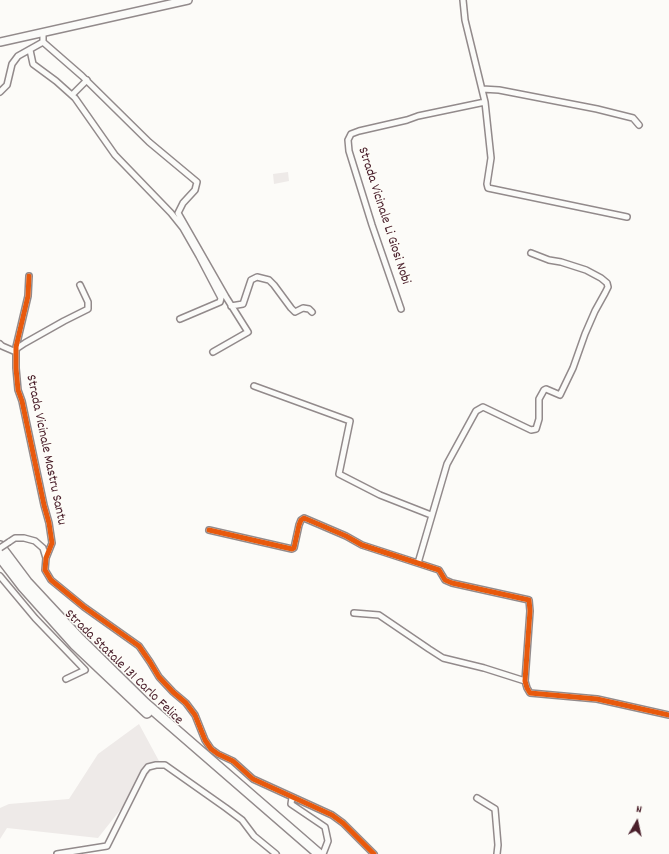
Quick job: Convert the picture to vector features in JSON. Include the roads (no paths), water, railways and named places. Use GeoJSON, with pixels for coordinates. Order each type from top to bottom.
{"type":"FeatureCollection","features":[{"type":"Feature","properties":{"kind":"highway","name":"Strada Statale 131 Carlo Felice"},"geometry":{"type":"LineString","coordinates":[[0,547],[32,588],[80,639],[140,698],[319,854]]}},
{"type":"Feature","properties":{"kind":"highway","name":"Strada Statale 131 Carlo Felice"},"geometry":{"type":"LineString","coordinates":[[0,557],[22,587],[76,645],[142,708],[309,854]]}},
{"type":"Feature","properties":{"kind":"street"},"geometry":{"type":"LineString","coordinates":[[0,42],[188,0]]}},
{"type":"Feature","properties":{"kind":"street"},"geometry":{"type":"LineString","coordinates":[[464,0],[465,20],[485,102],[491,158],[487,184],[488,188],[627,217]]}},
{"type":"Feature","properties":{"kind":"street"},"geometry":{"type":"LineString","coordinates":[[42,33],[43,42],[87,80],[149,142],[197,182],[195,190],[183,203],[178,213],[231,306],[248,332],[213,352]]}},
{"type":"Feature","properties":{"kind":"street"},"geometry":{"type":"LineString","coordinates":[[0,92],[7,85],[12,64],[18,56],[43,42]]}},
{"type":"Feature","properties":{"kind":"street"},"geometry":{"type":"LineString","coordinates":[[30,50],[33,64],[56,81],[72,96],[115,155],[183,228],[199,256],[221,298],[220,302],[180,319]]}},
{"type":"Feature","properties":{"kind":"street"},"geometry":{"type":"LineString","coordinates":[[72,96],[87,80]]}},
{"type":"Feature","properties":{"kind":"street"},"geometry":{"type":"LineString","coordinates":[[482,89],[499,90],[601,110],[632,118],[639,125]]}},
{"type":"Feature","properties":{"kind":"street","name":"Strada Vicinale Li Giosi Nobi"},"geometry":{"type":"LineString","coordinates":[[401,309],[372,225],[349,151],[348,140],[351,134],[359,131],[418,116],[485,102]]}},
{"type":"Feature","properties":{"kind":"street"},"geometry":{"type":"LineString","coordinates":[[418,563],[447,464],[476,411],[483,407],[531,430],[536,429],[539,399],[546,389],[560,395],[574,368],[585,334],[595,311],[608,287],[607,283],[601,278],[586,270],[561,262],[549,260],[531,253]]}},
{"type":"Feature","properties":{"kind":"street","name":"Strada Vicinale Mastru Santu"},"geometry":{"type":"LineString","coordinates":[[29,276],[28,296],[16,351],[16,368],[18,390],[24,408],[49,523],[52,543],[46,558]]}},
{"type":"Feature","properties":{"kind":"street"},"geometry":{"type":"LineString","coordinates":[[231,306],[243,304],[251,280],[257,277],[269,280],[295,312],[303,308],[309,309],[312,312]]}},
{"type":"Feature","properties":{"kind":"street"},"geometry":{"type":"LineString","coordinates":[[0,344],[16,351],[64,321],[88,309],[88,302],[80,285]]}},
{"type":"Feature","properties":{"kind":"street"},"geometry":{"type":"LineString","coordinates":[[254,386],[350,421],[339,474],[380,494],[432,515]]}},
{"type":"Feature","properties":{"kind":"street"},"geometry":{"type":"LineString","coordinates":[[209,530],[292,549],[294,548],[301,520],[304,518],[346,536],[362,545],[439,570],[445,580],[452,583],[529,600],[530,611],[525,681],[530,693],[597,699],[669,715]]}},
{"type":"Feature","properties":{"kind":"street"},"geometry":{"type":"LineString","coordinates":[[0,547],[16,538],[24,538],[35,541],[43,548],[46,558],[45,570],[51,580],[84,607],[139,646],[159,677],[186,703],[195,715],[205,740],[211,749],[233,761],[253,779],[332,815],[343,823],[374,854]]}},
{"type":"Feature","properties":{"kind":"street"},"geometry":{"type":"LineString","coordinates":[[0,576],[35,618],[85,670],[66,679]]}},
{"type":"Feature","properties":{"kind":"street"},"geometry":{"type":"LineString","coordinates":[[354,613],[379,615],[443,658],[484,668],[525,681]]}},
{"type":"Feature","properties":{"kind":"street"},"geometry":{"type":"LineString","coordinates":[[56,854],[107,846],[148,766],[165,765],[242,820],[254,836],[276,854]]}},
{"type":"Feature","properties":{"kind":"street"},"geometry":{"type":"LineString","coordinates":[[292,797],[291,804],[325,827],[328,841],[323,854]]}},
{"type":"Feature","properties":{"kind":"street"},"geometry":{"type":"LineString","coordinates":[[477,798],[495,809],[498,845],[497,854]]}}]}
